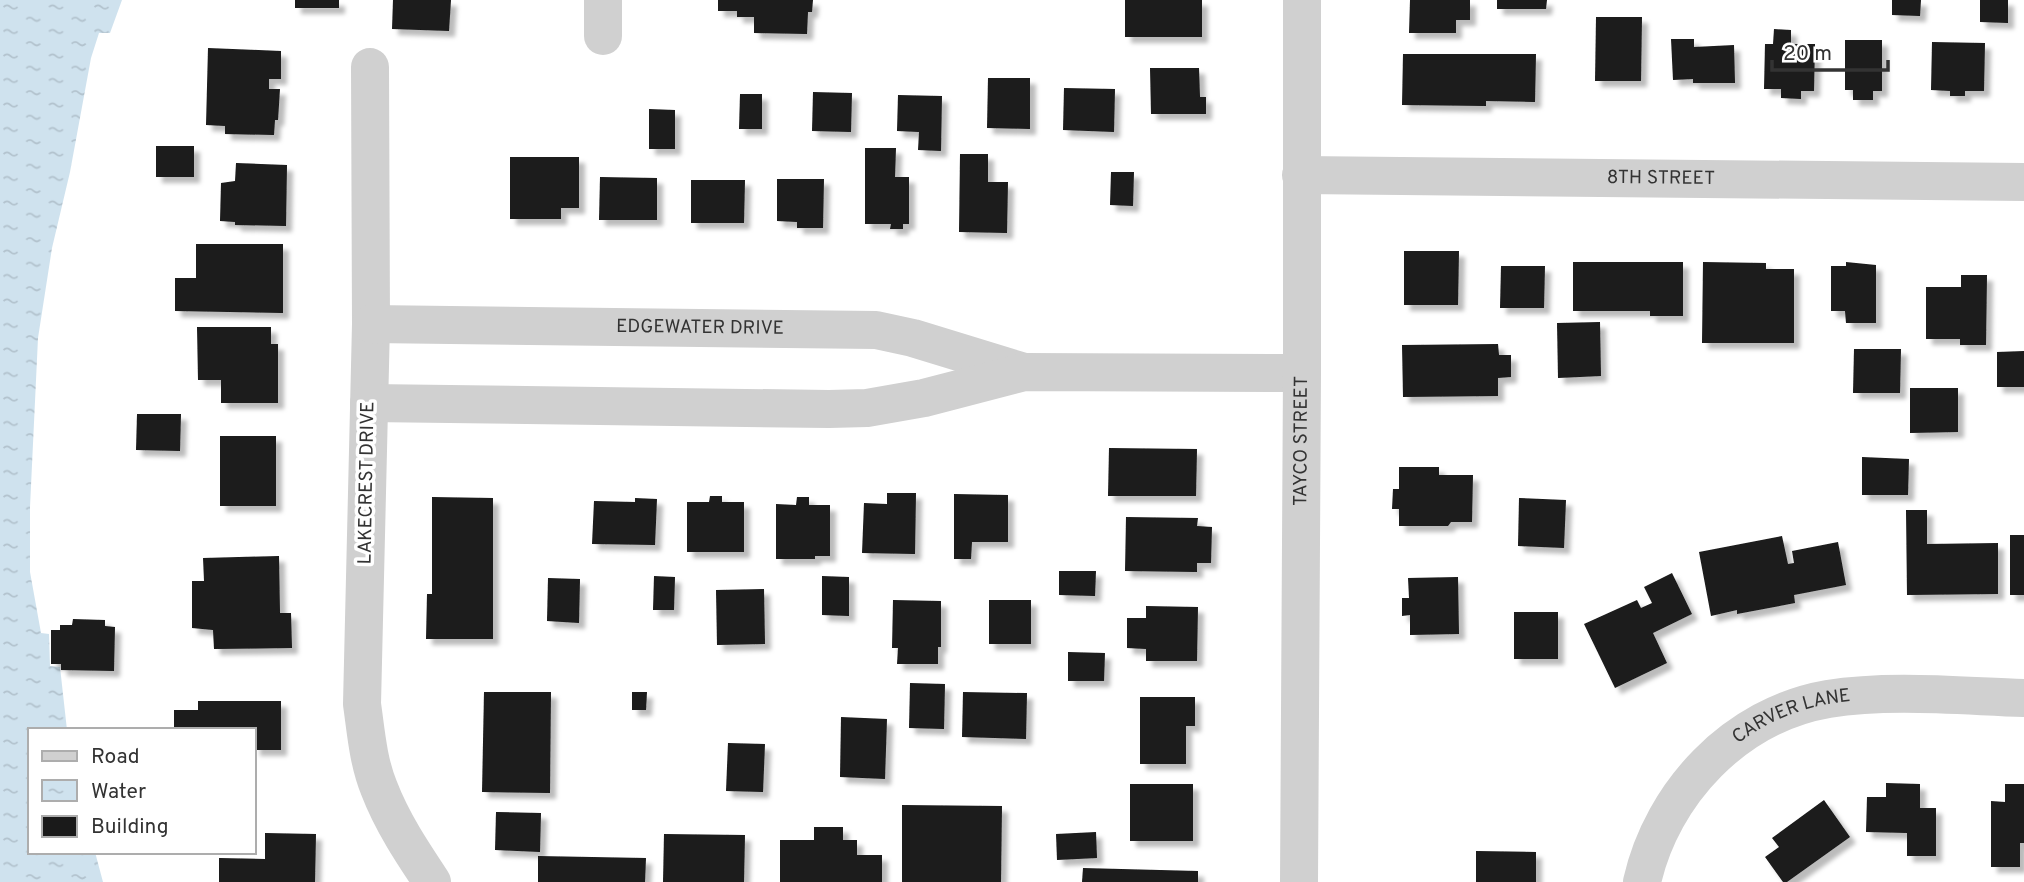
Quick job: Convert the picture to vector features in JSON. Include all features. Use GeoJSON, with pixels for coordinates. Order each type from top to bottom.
{"type":"FeatureCollection","features":[{"type":"Feature","properties":{"kind":"street","name":"TAYCO STREET"},"geometry":{"type":"LineString","coordinates":[[1299,882],[1303,373],[1302,0]]}},
{"type":"Feature","properties":{"kind":"street","name":"LAKECREST DRIVE"},"geometry":{"type":"LineString","coordinates":[[370,67],[371,324],[362,704],[368,748],[378,787],[398,831],[432,882]]}},
{"type":"Feature","properties":{"kind":"street","name":"8TH STREET"},"geometry":{"type":"LineString","coordinates":[[1301,175],[2024,182]]}},
{"type":"Feature","properties":{"kind":"street","name":"EDGEWATER DRIVE"},"geometry":{"type":"LineString","coordinates":[[371,324],[876,330],[913,338],[1024,372]]}},
{"type":"Feature","properties":{"kind":"street","name":"EDGEWATER DRIVE"},"geometry":{"type":"LineString","coordinates":[[369,403],[867,408],[924,398],[1024,372],[1303,373]]}},
{"type":"Feature","properties":{"kind":"street","name":"CARVER LANE"},"geometry":{"type":"LineString","coordinates":[[1642,882],[1648,857],[1668,812],[1682,791],[1726,746],[1779,714],[1826,699],[1877,695],[2024,698]]}},
{"type":"Feature","properties":{"kind":"water"},"geometry":{"type":"Polygon","coordinates":[[[0,0],[122,0],[110,33],[99,33],[91,58],[70,172],[52,248],[38,338],[30,507],[30,572],[41,633],[49,634],[50,666],[60,667],[67,728],[28,728],[28,854],[96,854],[103,882],[0,882],[0,0]]]}},
{"type":"Feature","properties":{"kind":"building"},"geometry":{"type":"Polygon","coordinates":[[[295,0],[339,0],[339,8],[295,8],[295,0]]]}},
{"type":"Feature","properties":{"kind":"building"},"geometry":{"type":"Polygon","coordinates":[[[393,0],[451,0],[449,31],[392,29],[393,0]]]}},
{"type":"Feature","properties":{"kind":"building"},"geometry":{"type":"Polygon","coordinates":[[[718,0],[813,0],[812,12],[808,12],[807,34],[754,33],[754,17],[737,17],[737,11],[718,11],[718,0]]]}},
{"type":"Feature","properties":{"kind":"building"},"geometry":{"type":"Polygon","coordinates":[[[1125,0],[1202,0],[1202,37],[1125,37],[1125,0]]]}},
{"type":"Feature","properties":{"kind":"building"},"geometry":{"type":"Polygon","coordinates":[[[1410,0],[1470,0],[1470,20],[1456,20],[1456,33],[1409,33],[1410,0]]]}},
{"type":"Feature","properties":{"kind":"building"},"geometry":{"type":"Polygon","coordinates":[[[1497,0],[1547,0],[1546,9],[1497,9],[1497,0]]]}},
{"type":"Feature","properties":{"kind":"building"},"geometry":{"type":"Polygon","coordinates":[[[1892,0],[1921,0],[1920,16],[1892,15],[1892,0]]]}},
{"type":"Feature","properties":{"kind":"building"},"geometry":{"type":"Polygon","coordinates":[[[1980,0],[2008,0],[2008,23],[1980,22],[1980,0]]]}},
{"type":"Feature","properties":{"kind":"building"},"geometry":{"type":"Polygon","coordinates":[[[1596,17],[1642,17],[1641,81],[1595,81],[1596,17]]]}},
{"type":"Feature","properties":{"kind":"building"},"geometry":{"type":"Polygon","coordinates":[[[1774,29],[1791,30],[1791,44],[1815,44],[1814,91],[1801,91],[1801,99],[1781,98],[1781,89],[1764,89],[1765,44],[1773,44],[1774,29]]]}},
{"type":"Feature","properties":{"kind":"building"},"geometry":{"type":"Polygon","coordinates":[[[1671,39],[1694,39],[1694,47],[1734,45],[1735,83],[1673,80],[1671,39]]]}},
{"type":"Feature","properties":{"kind":"building"},"geometry":{"type":"Polygon","coordinates":[[[1845,40],[1882,40],[1882,91],[1873,91],[1873,100],[1853,100],[1853,90],[1845,90],[1845,40]]]}},
{"type":"Feature","properties":{"kind":"building"},"geometry":{"type":"Polygon","coordinates":[[[1932,42],[1985,43],[1984,91],[1965,91],[1965,96],[1950,96],[1950,91],[1931,90],[1932,42]]]}},
{"type":"Feature","properties":{"kind":"building"},"geometry":{"type":"Polygon","coordinates":[[[208,48],[281,51],[281,79],[269,79],[269,89],[280,89],[274,135],[225,134],[225,126],[206,125],[208,48]]]}},
{"type":"Feature","properties":{"kind":"building"},"geometry":{"type":"Polygon","coordinates":[[[1403,54],[1536,54],[1535,102],[1486,101],[1486,106],[1402,105],[1403,54]]]}},
{"type":"Feature","properties":{"kind":"building"},"geometry":{"type":"Polygon","coordinates":[[[1150,68],[1199,68],[1200,97],[1206,97],[1206,114],[1151,114],[1150,68]]]}},
{"type":"Feature","properties":{"kind":"building"},"geometry":{"type":"Polygon","coordinates":[[[988,78],[1030,78],[1030,129],[987,128],[988,78]]]}},
{"type":"Feature","properties":{"kind":"building"},"geometry":{"type":"Polygon","coordinates":[[[1064,88],[1115,89],[1114,132],[1063,130],[1064,88]]]}},
{"type":"Feature","properties":{"kind":"building"},"geometry":{"type":"Polygon","coordinates":[[[813,92],[852,93],[851,132],[812,131],[813,92]]]}},
{"type":"Feature","properties":{"kind":"building"},"geometry":{"type":"Polygon","coordinates":[[[740,94],[762,94],[762,129],[739,129],[740,94]]]}},
{"type":"Feature","properties":{"kind":"building"},"geometry":{"type":"Polygon","coordinates":[[[898,95],[942,96],[941,151],[918,150],[919,132],[897,131],[898,95]]]}},
{"type":"Feature","properties":{"kind":"building"},"geometry":{"type":"Polygon","coordinates":[[[649,109],[675,110],[675,149],[649,149],[649,109]]]}},
{"type":"Feature","properties":{"kind":"building"},"geometry":{"type":"Polygon","coordinates":[[[156,146],[194,146],[194,177],[156,177],[156,146]]]}},
{"type":"Feature","properties":{"kind":"building"},"geometry":{"type":"Polygon","coordinates":[[[865,148],[896,148],[895,177],[909,177],[909,224],[903,224],[903,229],[890,229],[891,224],[865,224],[865,148]]]}},
{"type":"Feature","properties":{"kind":"building"},"geometry":{"type":"Polygon","coordinates":[[[960,154],[988,154],[988,182],[1008,182],[1007,233],[959,232],[960,154]]]}},
{"type":"Feature","properties":{"kind":"building"},"geometry":{"type":"Polygon","coordinates":[[[510,157],[579,157],[579,208],[561,208],[561,219],[510,219],[510,157]]]}},
{"type":"Feature","properties":{"kind":"building"},"geometry":{"type":"Polygon","coordinates":[[[236,163],[287,165],[286,226],[235,225],[235,222],[220,221],[221,183],[235,181],[236,163]]]}},
{"type":"Feature","properties":{"kind":"building"},"geometry":{"type":"Polygon","coordinates":[[[1111,172],[1134,172],[1133,206],[1110,205],[1111,172]]]}},
{"type":"Feature","properties":{"kind":"building"},"geometry":{"type":"Polygon","coordinates":[[[600,177],[657,178],[657,220],[599,220],[600,177]]]}},
{"type":"Feature","properties":{"kind":"building"},"geometry":{"type":"Polygon","coordinates":[[[777,179],[824,179],[823,228],[797,228],[797,222],[777,221],[777,179]]]}},
{"type":"Feature","properties":{"kind":"building"},"geometry":{"type":"Polygon","coordinates":[[[691,180],[745,180],[744,223],[691,223],[691,180]]]}},
{"type":"Feature","properties":{"kind":"building"},"geometry":{"type":"Polygon","coordinates":[[[196,244],[283,244],[283,313],[175,311],[175,278],[196,278],[196,244]]]}},
{"type":"Feature","properties":{"kind":"building"},"geometry":{"type":"Polygon","coordinates":[[[1404,251],[1459,251],[1458,305],[1404,305],[1404,251]]]}},
{"type":"Feature","properties":{"kind":"building"},"geometry":{"type":"Polygon","coordinates":[[[1573,262],[1683,262],[1683,316],[1650,316],[1650,311],[1573,311],[1573,262]]]}},
{"type":"Feature","properties":{"kind":"building"},"geometry":{"type":"Polygon","coordinates":[[[1703,262],[1766,263],[1766,269],[1794,269],[1794,343],[1702,343],[1703,262]]]}},
{"type":"Feature","properties":{"kind":"building"},"geometry":{"type":"Polygon","coordinates":[[[1846,262],[1876,265],[1876,323],[1846,323],[1845,311],[1831,311],[1831,266],[1846,266],[1846,262]]]}},
{"type":"Feature","properties":{"kind":"building"},"geometry":{"type":"Polygon","coordinates":[[[1501,266],[1545,266],[1544,308],[1500,308],[1501,266]]]}},
{"type":"Feature","properties":{"kind":"building"},"geometry":{"type":"Polygon","coordinates":[[[1961,275],[1987,275],[1986,345],[1960,345],[1960,339],[1926,339],[1926,287],[1961,287],[1961,275]]]}},
{"type":"Feature","properties":{"kind":"building"},"geometry":{"type":"Polygon","coordinates":[[[1600,322],[1601,376],[1558,378],[1557,323],[1600,322]]]}},
{"type":"Feature","properties":{"kind":"building"},"geometry":{"type":"Polygon","coordinates":[[[197,327],[271,327],[271,344],[278,344],[278,403],[221,403],[221,380],[198,380],[197,327]]]}},
{"type":"Feature","properties":{"kind":"building"},"geometry":{"type":"Polygon","coordinates":[[[1498,344],[1499,355],[1511,355],[1511,377],[1498,378],[1498,396],[1403,397],[1402,345],[1498,344]]]}},
{"type":"Feature","properties":{"kind":"building"},"geometry":{"type":"Polygon","coordinates":[[[1854,349],[1901,349],[1900,393],[1853,393],[1854,349]]]}},
{"type":"Feature","properties":{"kind":"building"},"geometry":{"type":"Polygon","coordinates":[[[2024,351],[2024,387],[1997,387],[1997,352],[2024,351]]]}},
{"type":"Feature","properties":{"kind":"building"},"geometry":{"type":"Polygon","coordinates":[[[1910,388],[1958,388],[1958,432],[1910,433],[1910,388]]]}},
{"type":"Feature","properties":{"kind":"building"},"geometry":{"type":"Polygon","coordinates":[[[137,414],[181,414],[180,451],[136,450],[137,414]]]}},
{"type":"Feature","properties":{"kind":"building"},"geometry":{"type":"Polygon","coordinates":[[[220,436],[276,436],[276,506],[220,506],[220,436]]]}},
{"type":"Feature","properties":{"kind":"building"},"geometry":{"type":"Polygon","coordinates":[[[1109,448],[1197,449],[1196,496],[1108,496],[1109,448]]]}},
{"type":"Feature","properties":{"kind":"building"},"geometry":{"type":"Polygon","coordinates":[[[1862,457],[1909,459],[1908,495],[1862,495],[1862,457]]]}},
{"type":"Feature","properties":{"kind":"building"},"geometry":{"type":"Polygon","coordinates":[[[1399,467],[1439,467],[1439,475],[1473,475],[1472,522],[1451,522],[1448,526],[1399,526],[1399,509],[1392,509],[1393,489],[1399,489],[1399,467]]]}},
{"type":"Feature","properties":{"kind":"building"},"geometry":{"type":"Polygon","coordinates":[[[887,493],[916,493],[915,554],[862,553],[864,503],[887,504],[887,493]]]}},
{"type":"Feature","properties":{"kind":"building"},"geometry":{"type":"Polygon","coordinates":[[[954,494],[1008,495],[1008,542],[972,542],[971,559],[954,559],[954,494]]]}},
{"type":"Feature","properties":{"kind":"building"},"geometry":{"type":"Polygon","coordinates":[[[710,496],[722,496],[722,502],[744,502],[744,552],[687,552],[687,502],[709,502],[710,496]]]}},
{"type":"Feature","properties":{"kind":"building"},"geometry":{"type":"Polygon","coordinates":[[[432,497],[493,498],[493,639],[426,639],[427,594],[432,594],[432,497]]]}},
{"type":"Feature","properties":{"kind":"building"},"geometry":{"type":"Polygon","coordinates":[[[797,497],[809,497],[809,505],[830,505],[830,556],[815,556],[815,559],[776,559],[776,504],[796,505],[797,497]]]}},
{"type":"Feature","properties":{"kind":"building"},"geometry":{"type":"Polygon","coordinates":[[[635,498],[657,499],[655,545],[592,544],[594,501],[635,502],[635,498]]]}},
{"type":"Feature","properties":{"kind":"building"},"geometry":{"type":"Polygon","coordinates":[[[1519,498],[1566,500],[1564,548],[1518,546],[1519,498]]]}},
{"type":"Feature","properties":{"kind":"building"},"geometry":{"type":"Polygon","coordinates":[[[1906,510],[1927,510],[1927,544],[1998,543],[1998,594],[1907,595],[1906,510]]]}},
{"type":"Feature","properties":{"kind":"building"},"geometry":{"type":"Polygon","coordinates":[[[1126,517],[1198,518],[1197,526],[1212,527],[1211,563],[1197,563],[1197,572],[1125,571],[1126,517]]]}},
{"type":"Feature","properties":{"kind":"building"},"geometry":{"type":"Polygon","coordinates":[[[2010,535],[2024,535],[2024,595],[2010,595],[2010,535]]]}},
{"type":"Feature","properties":{"kind":"building"},"geometry":{"type":"Polygon","coordinates":[[[1782,536],[1788,564],[1794,563],[1792,551],[1838,542],[1846,585],[1794,595],[1795,603],[1711,616],[1699,552],[1782,536]]]}},
{"type":"Feature","properties":{"kind":"building"},"geometry":{"type":"Polygon","coordinates":[[[279,556],[280,613],[291,613],[292,648],[214,649],[213,630],[192,628],[192,581],[204,581],[203,558],[279,556]]]}},
{"type":"Feature","properties":{"kind":"building"},"geometry":{"type":"Polygon","coordinates":[[[1059,571],[1096,571],[1095,596],[1059,595],[1059,571]]]}},
{"type":"Feature","properties":{"kind":"building"},"geometry":{"type":"Polygon","coordinates":[[[1672,573],[1692,614],[1653,633],[1667,663],[1615,688],[1584,624],[1637,600],[1641,608],[1652,603],[1644,587],[1672,573]]]}},
{"type":"Feature","properties":{"kind":"building"},"geometry":{"type":"Polygon","coordinates":[[[654,576],[675,577],[674,610],[653,610],[654,576]]]}},
{"type":"Feature","properties":{"kind":"building"},"geometry":{"type":"Polygon","coordinates":[[[822,576],[849,577],[849,616],[822,615],[822,576]]]}},
{"type":"Feature","properties":{"kind":"building"},"geometry":{"type":"Polygon","coordinates":[[[1458,577],[1459,634],[1410,635],[1410,615],[1402,616],[1402,598],[1409,598],[1408,578],[1458,577]]]}},
{"type":"Feature","properties":{"kind":"building"},"geometry":{"type":"Polygon","coordinates":[[[548,578],[580,579],[579,623],[547,621],[548,578]]]}},
{"type":"Feature","properties":{"kind":"building"},"geometry":{"type":"Polygon","coordinates":[[[764,589],[765,644],[717,645],[716,590],[764,589]]]}},
{"type":"Feature","properties":{"kind":"building"},"geometry":{"type":"Polygon","coordinates":[[[893,600],[941,601],[941,647],[938,647],[938,664],[897,664],[898,648],[892,648],[893,600]]]}},
{"type":"Feature","properties":{"kind":"building"},"geometry":{"type":"Polygon","coordinates":[[[989,600],[1031,600],[1031,644],[989,644],[989,600]]]}},
{"type":"Feature","properties":{"kind":"building"},"geometry":{"type":"Polygon","coordinates":[[[1146,606],[1198,607],[1197,661],[1146,661],[1146,649],[1127,648],[1127,618],[1146,618],[1146,606]]]}},
{"type":"Feature","properties":{"kind":"building"},"geometry":{"type":"Polygon","coordinates":[[[1514,612],[1558,612],[1558,659],[1514,659],[1514,612]]]}},
{"type":"Feature","properties":{"kind":"building"},"geometry":{"type":"Polygon","coordinates":[[[73,619],[105,620],[105,626],[115,627],[114,671],[61,670],[61,664],[51,664],[51,630],[60,630],[60,625],[72,625],[73,619]]]}},
{"type":"Feature","properties":{"kind":"building"},"geometry":{"type":"Polygon","coordinates":[[[1068,652],[1105,653],[1104,681],[1068,681],[1068,652]]]}},
{"type":"Feature","properties":{"kind":"building"},"geometry":{"type":"Polygon","coordinates":[[[910,683],[945,684],[944,729],[909,728],[910,683]]]}},
{"type":"Feature","properties":{"kind":"building"},"geometry":{"type":"Polygon","coordinates":[[[484,692],[551,692],[550,793],[482,792],[484,692]]]}},
{"type":"Feature","properties":{"kind":"building"},"geometry":{"type":"Polygon","coordinates":[[[632,692],[647,692],[646,710],[632,710],[632,692]]]}},
{"type":"Feature","properties":{"kind":"building"},"geometry":{"type":"Polygon","coordinates":[[[963,692],[1027,693],[1026,739],[962,737],[963,692]]]}},
{"type":"Feature","properties":{"kind":"building"},"geometry":{"type":"Polygon","coordinates":[[[1140,697],[1195,697],[1195,726],[1186,726],[1186,764],[1140,764],[1140,697]]]}},
{"type":"Feature","properties":{"kind":"building"},"geometry":{"type":"Polygon","coordinates":[[[198,701],[281,701],[281,750],[256,750],[256,728],[174,728],[174,710],[198,710],[198,701]]]}},
{"type":"Feature","properties":{"kind":"building"},"geometry":{"type":"Polygon","coordinates":[[[841,717],[887,719],[885,779],[840,777],[841,717]]]}},
{"type":"Feature","properties":{"kind":"building"},"geometry":{"type":"Polygon","coordinates":[[[728,743],[765,744],[763,792],[726,791],[728,743]]]}},
{"type":"Feature","properties":{"kind":"building"},"geometry":{"type":"Polygon","coordinates":[[[1886,783],[1920,784],[1920,808],[1936,808],[1936,856],[1907,856],[1907,833],[1866,832],[1867,797],[1886,797],[1886,783]]]}},
{"type":"Feature","properties":{"kind":"building"},"geometry":{"type":"Polygon","coordinates":[[[1130,784],[1193,784],[1193,841],[1130,841],[1130,784]]]}},
{"type":"Feature","properties":{"kind":"building"},"geometry":{"type":"Polygon","coordinates":[[[2005,784],[2024,784],[2024,843],[2020,843],[2020,867],[1991,867],[1991,801],[2005,802],[2005,784]]]}},
{"type":"Feature","properties":{"kind":"building"},"geometry":{"type":"Polygon","coordinates":[[[1824,800],[1850,837],[1787,882],[1783,882],[1765,857],[1779,847],[1772,838],[1824,800]]]}},
{"type":"Feature","properties":{"kind":"building"},"geometry":{"type":"Polygon","coordinates":[[[902,805],[1002,806],[1001,882],[902,882],[902,805]]]}},
{"type":"Feature","properties":{"kind":"building"},"geometry":{"type":"Polygon","coordinates":[[[496,812],[541,813],[540,852],[495,850],[496,812]]]}},
{"type":"Feature","properties":{"kind":"building"},"geometry":{"type":"Polygon","coordinates":[[[814,827],[843,827],[843,840],[857,840],[857,855],[882,855],[882,882],[780,882],[780,840],[814,840],[814,827]]]}},
{"type":"Feature","properties":{"kind":"building"},"geometry":{"type":"Polygon","coordinates":[[[1096,832],[1097,858],[1057,860],[1056,834],[1096,832]]]}},
{"type":"Feature","properties":{"kind":"building"},"geometry":{"type":"Polygon","coordinates":[[[265,833],[316,834],[315,882],[219,882],[219,858],[265,859],[265,833]]]}},
{"type":"Feature","properties":{"kind":"building"},"geometry":{"type":"Polygon","coordinates":[[[664,834],[745,835],[744,882],[663,882],[664,834]]]}},
{"type":"Feature","properties":{"kind":"building"},"geometry":{"type":"Polygon","coordinates":[[[1476,851],[1536,852],[1536,882],[1476,882],[1476,851]]]}},
{"type":"Feature","properties":{"kind":"building"},"geometry":{"type":"Polygon","coordinates":[[[538,856],[646,858],[645,882],[538,882],[538,856]]]}},
{"type":"Feature","properties":{"kind":"building"},"geometry":{"type":"Polygon","coordinates":[[[1083,868],[1198,871],[1198,882],[1082,882],[1083,868]]]}}]}
